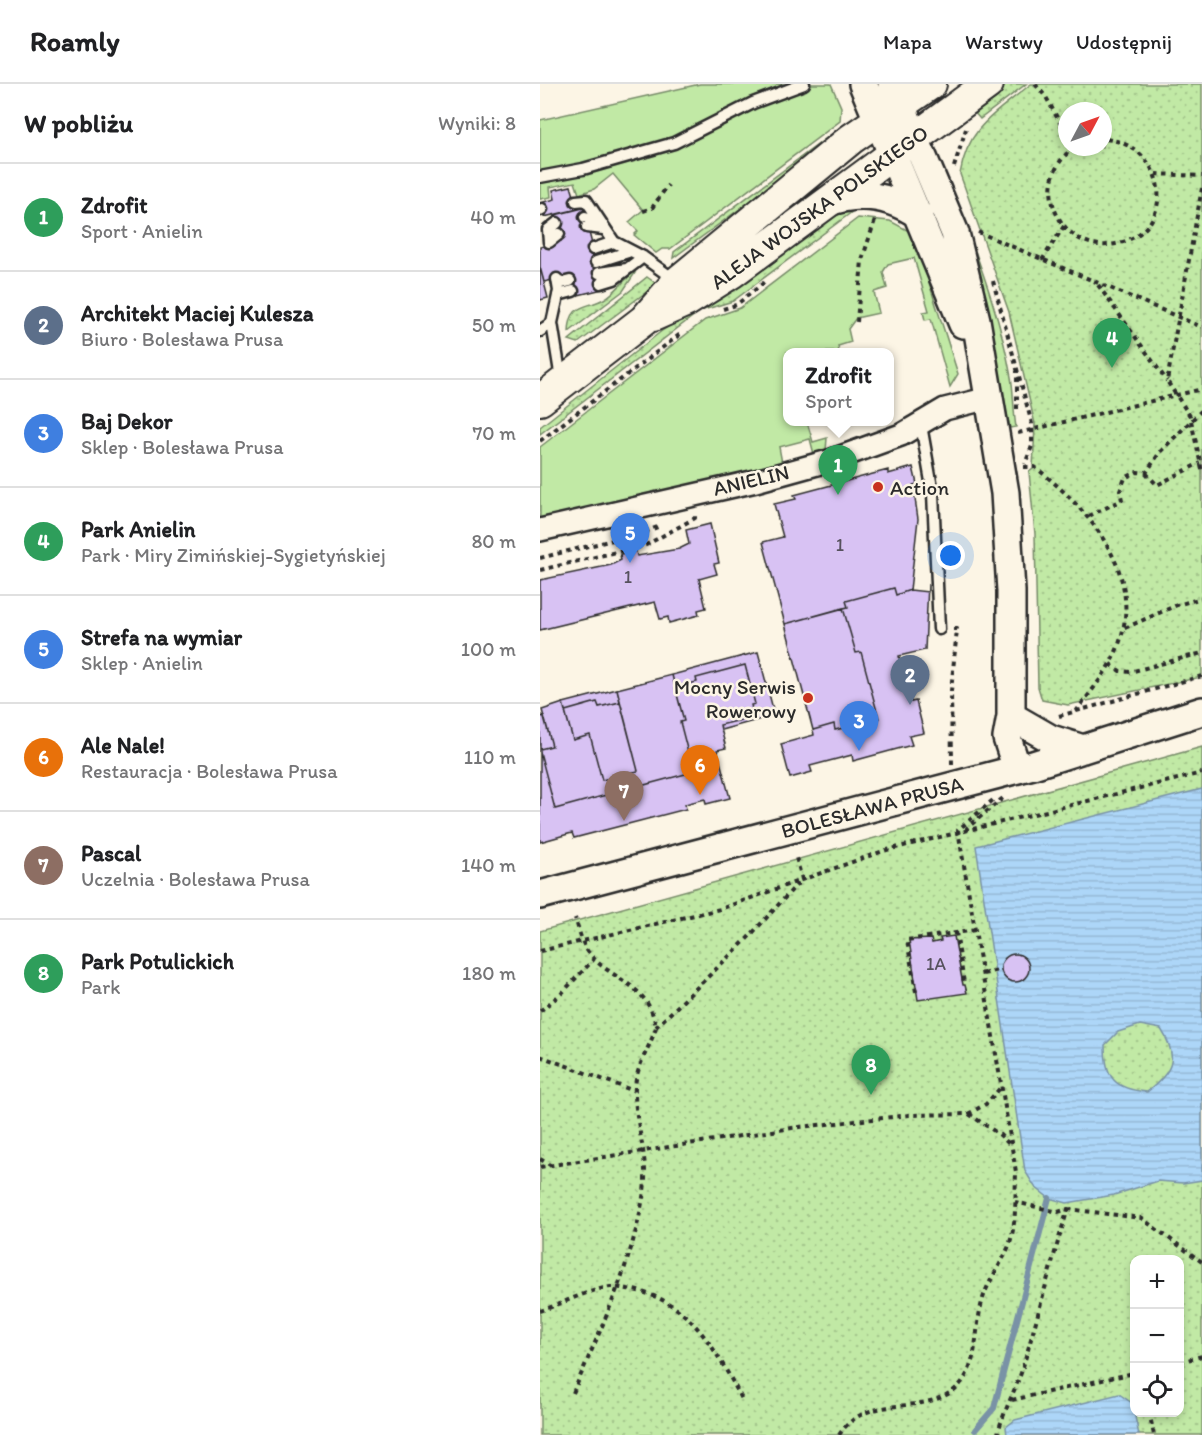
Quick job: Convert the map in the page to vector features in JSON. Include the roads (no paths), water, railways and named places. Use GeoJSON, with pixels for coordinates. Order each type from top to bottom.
{"type":"FeatureCollection","features":[{"type":"Feature","properties":{"kind":"main road","name":"ALEJA WOJSKA POLSKIEGO"},"geometry":{"type":"LineString","coordinates":[[551,392],[644,320],[677,282],[851,139],[890,104],[931,84]]}},
{"type":"Feature","properties":{"kind":"main road","name":"ALEJA WOJSKA POLSKIEGO"},"geometry":{"type":"LineString","coordinates":[[644,320],[687,302],[732,272],[988,84]]}},
{"type":"Feature","properties":{"kind":"street"},"geometry":{"type":"LineString","coordinates":[[863,84],[890,104],[904,145],[919,215],[986,387]]}},
{"type":"Feature","properties":{"kind":"street"},"geometry":{"type":"LineString","coordinates":[[904,145],[956,234],[976,320],[1006,504],[1011,591],[1011,716],[1007,738],[1017,769]]}},
{"type":"Feature","properties":{"kind":"street"},"geometry":{"type":"LineString","coordinates":[[822,205],[847,197],[873,196],[897,202],[919,215]]}},
{"type":"Feature","properties":{"kind":"street","name":"ANIELIN"},"geometry":{"type":"LineString","coordinates":[[540,530],[756,481],[865,449],[921,425],[986,387]]}},
{"type":"Feature","properties":{"kind":"street","name":"BOLESŁAWA PRUSA"},"geometry":{"type":"LineString","coordinates":[[540,895],[1017,769],[1202,711]]}},
{"type":"Feature","properties":{"kind":"street"},"geometry":{"type":"LineString","coordinates":[[1011,716],[1052,739],[1083,749]]}},
{"type":"Feature","properties":{"kind":"lane"},"geometry":{"type":"LineString","coordinates":[[540,177],[582,170],[674,143],[753,103],[804,84]]}},
{"type":"Feature","properties":{"kind":"lane"},"geometry":{"type":"LineString","coordinates":[[576,201],[586,200],[614,242],[628,252],[643,257],[677,282]]}},
{"type":"Feature","properties":{"kind":"lane"},"geometry":{"type":"LineString","coordinates":[[586,222],[601,225]]}},
{"type":"Feature","properties":{"kind":"lane"},"geometry":{"type":"LineString","coordinates":[[593,249],[614,242]]}},
{"type":"Feature","properties":{"kind":"lane"},"geometry":{"type":"LineString","coordinates":[[596,262],[628,252]]}},
{"type":"Feature","properties":{"kind":"lane"},"geometry":{"type":"LineString","coordinates":[[600,278],[627,269],[643,257]]}},
{"type":"Feature","properties":{"kind":"lane"},"geometry":{"type":"LineString","coordinates":[[551,392],[552,323],[558,286],[572,286]]}},
{"type":"Feature","properties":{"kind":"lane"},"geometry":{"type":"LineString","coordinates":[[540,331],[552,323]]}},
{"type":"Feature","properties":{"kind":"lane"},"geometry":{"type":"LineString","coordinates":[[921,425],[933,493],[939,629]]}},
{"type":"Feature","properties":{"kind":"water"},"geometry":{"type":"Polygon","coordinates":[[[1202,789],[1202,1180],[1183,1183],[1158,1181],[1114,1195],[1067,1203],[1049,1198],[1035,1187],[1025,1171],[976,846],[1202,789]],[[1140,1025],[1118,1032],[1105,1045],[1107,1066],[1119,1085],[1147,1092],[1162,1078],[1172,1057],[1161,1029],[1140,1025]]]}},
{"type":"Feature","properties":{"kind":"water"},"geometry":{"type":"Polygon","coordinates":[[[1119,1394],[1130,1402],[1130,1417],[1135,1417],[1139,1435],[1007,1435],[1006,1427],[1015,1420],[1119,1394]]]}},
{"type":"Feature","properties":{"kind":"waterway"},"geometry":{"type":"LineString","coordinates":[[975,1430],[994,1408],[1049,1198]]}},
{"type":"Feature","properties":{"kind":"place","name":"Park Anielin"},"geometry":{"type":"Point","coordinates":[1112,368]}},
{"type":"Feature","properties":{"kind":"place","name":"Action"},"geometry":{"type":"Point","coordinates":[878,487]}},
{"type":"Feature","properties":{"kind":"place","name":"Zdrofit"},"geometry":{"type":"Point","coordinates":[838,495]}},
{"type":"Feature","properties":{"kind":"place","name":"Strefa na wymiar"},"geometry":{"type":"Point","coordinates":[630,563]}},
{"type":"Feature","properties":{"kind":"place","name":"Mocny Serwis Rowerowy"},"geometry":{"type":"Point","coordinates":[808,698]}},
{"type":"Feature","properties":{"kind":"place","name":"Architekt Maciej Kulesza"},"geometry":{"type":"Point","coordinates":[910,705]}},
{"type":"Feature","properties":{"kind":"place","name":"Baj Dekor"},"geometry":{"type":"Point","coordinates":[859,751]}},
{"type":"Feature","properties":{"kind":"place","name":"Ale Nale!"},"geometry":{"type":"Point","coordinates":[700,795]}},
{"type":"Feature","properties":{"kind":"place","name":"Pascal"},"geometry":{"type":"Point","coordinates":[624,821]}},
{"type":"Feature","properties":{"kind":"place","name":"Park Potulickich"},"geometry":{"type":"Point","coordinates":[871,1095]}}]}
